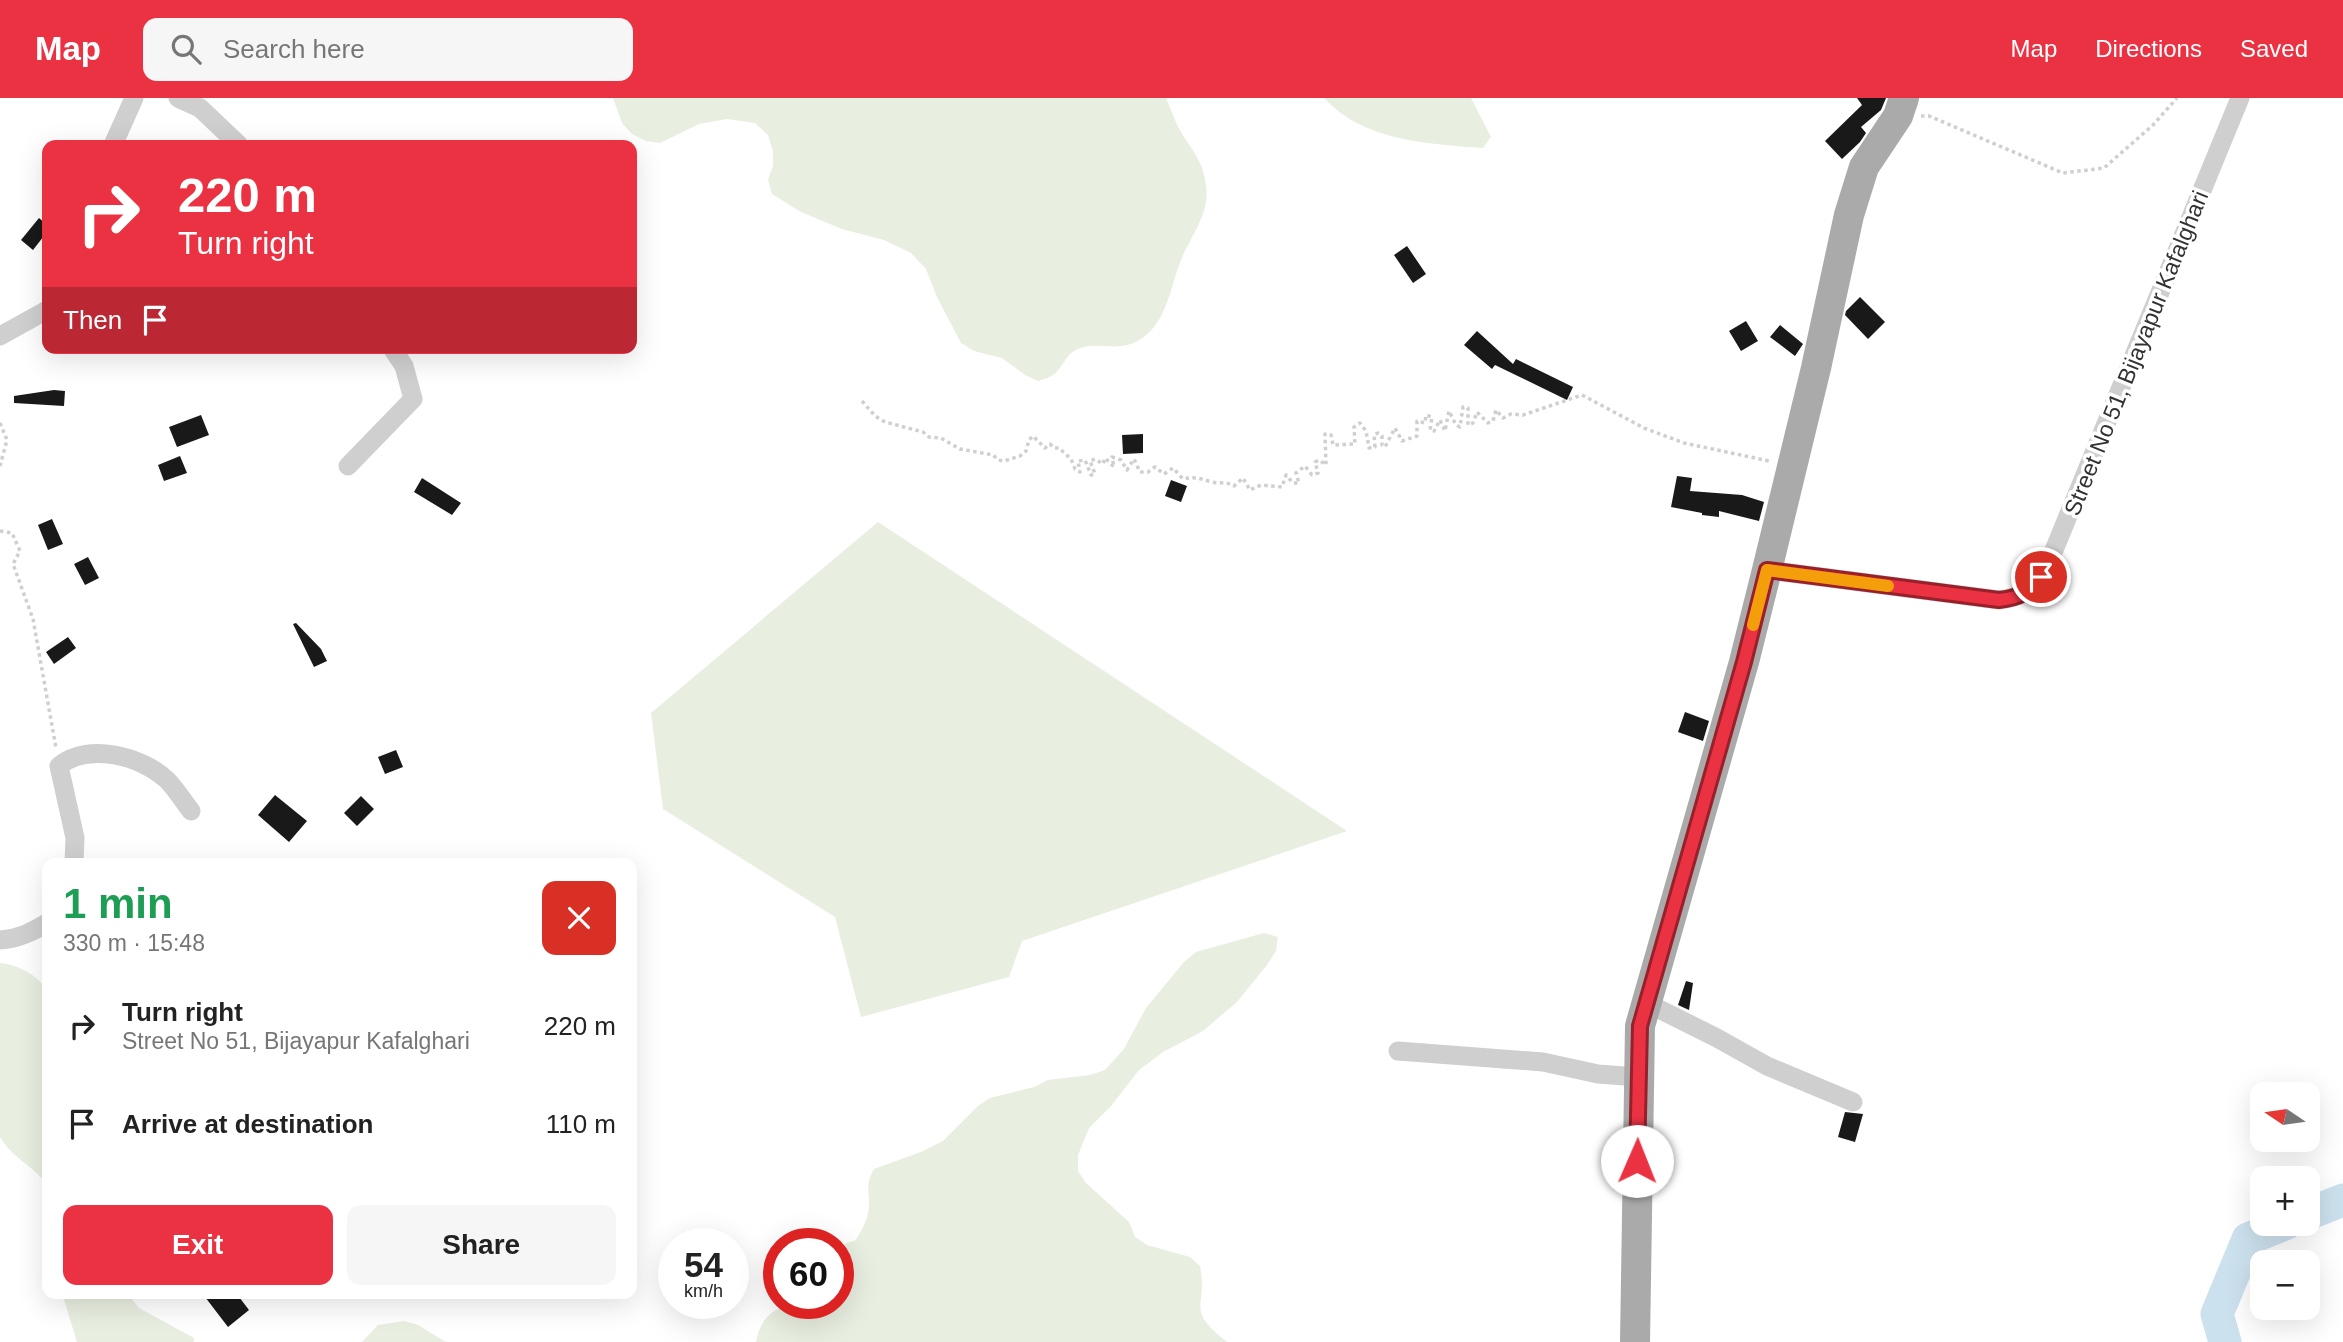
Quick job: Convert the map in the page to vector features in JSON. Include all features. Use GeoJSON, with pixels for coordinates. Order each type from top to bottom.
{"type":"FeatureCollection","features":[{"type":"Feature","properties":{"kind":"main road"},"geometry":{"type":"LineString","coordinates":[[1635,1342],[1639,1035],[1767,570],[1816,368],[1849,215],[1864,167],[1901,107]]}},
{"type":"Feature","properties":{"kind":"street"},"geometry":{"type":"LineString","coordinates":[[115,140],[134,98]]}},
{"type":"Feature","properties":{"kind":"street"},"geometry":{"type":"LineString","coordinates":[[178,98],[200,108],[234,140]]}},
{"type":"Feature","properties":{"kind":"street","name":"Street No 51, Bijayapur Kafalghari"},"geometry":{"type":"LineString","coordinates":[[1767,570],[1999,600],[2015,598],[2030,591],[2052,555],[2240,98]]}},
{"type":"Feature","properties":{"kind":"street"},"geometry":{"type":"LineString","coordinates":[[0,336],[42,313]]}},
{"type":"Feature","properties":{"kind":"street"},"geometry":{"type":"LineString","coordinates":[[348,466],[413,398],[404,366],[396,354]]}},
{"type":"Feature","properties":{"kind":"street"},"geometry":{"type":"LineString","coordinates":[[74,858],[75,838],[59,766],[66,761],[104,754],[140,761],[169,781],[191,811]]}},
{"type":"Feature","properties":{"kind":"street"},"geometry":{"type":"LineString","coordinates":[[0,940],[11,940],[42,926]]}},
{"type":"Feature","properties":{"kind":"street"},"geometry":{"type":"LineString","coordinates":[[1647,1003],[1767,1066],[1853,1102]]}},
{"type":"Feature","properties":{"kind":"street"},"geometry":{"type":"LineString","coordinates":[[1398,1051],[1544,1062],[1598,1074],[1638,1077]]}},
{"type":"Feature","properties":{"kind":"path"},"geometry":{"type":"LineString","coordinates":[[1901,107],[1929,116],[2063,173],[2104,168],[2153,125],[2177,98]]}},
{"type":"Feature","properties":{"kind":"path"},"geometry":{"type":"LineString","coordinates":[[862,401],[874,416],[885,422],[941,438],[960,449],[993,455],[998,460],[1020,456],[1026,451],[1028,440],[1033,436],[1045,448],[1050,444],[1059,448],[1080,472],[1078,461],[1085,460],[1091,475],[1095,474],[1090,461],[1095,459],[1103,464],[1105,458],[1114,467],[1112,457],[1121,460],[1127,470],[1134,459],[1140,472],[1148,472],[1155,467],[1164,474],[1173,468],[1183,479],[1204,478],[1214,483],[1226,481],[1234,486],[1243,478],[1250,490],[1261,485],[1282,487],[1286,475],[1293,483],[1299,483],[1296,473],[1305,466],[1312,475],[1318,472],[1315,462],[1319,460],[1326,465],[1325,434],[1331,435],[1333,445],[1354,444],[1354,427],[1360,423],[1366,431],[1369,448],[1374,447],[1374,435],[1378,433],[1382,436],[1382,445],[1385,447],[1395,428],[1402,441],[1417,436],[1417,421],[1425,423],[1426,415],[1432,417],[1430,430],[1434,431],[1440,420],[1445,431],[1449,411],[1456,425],[1460,427],[1462,407],[1468,408],[1468,425],[1473,423],[1477,412],[1488,423],[1493,421],[1496,411],[1503,418],[1511,414],[1523,415],[1582,395],[1644,428],[1684,443],[1791,465]]}},
{"type":"Feature","properties":{"kind":"path"},"geometry":{"type":"LineString","coordinates":[[0,424],[7,440],[0,466]]}},
{"type":"Feature","properties":{"kind":"path"},"geometry":{"type":"LineString","coordinates":[[0,531],[12,533],[20,551],[13,564],[33,619],[59,766]]}},
{"type":"Feature","properties":{"kind":"shaded area"},"geometry":{"type":"Polygon","coordinates":[[[613,98],[1166,98],[1179,128],[1203,169],[1206,204],[1183,255],[1168,301],[1150,332],[1132,344],[1123,346],[1082,347],[1068,356],[1050,377],[1038,381],[1002,358],[974,351],[961,343],[926,269],[911,253],[884,240],[842,229],[801,212],[772,194],[768,180],[773,166],[773,151],[768,135],[755,123],[727,119],[699,124],[660,143],[646,141],[632,134],[622,123],[613,98]]]}},
{"type":"Feature","properties":{"kind":"shaded area"},"geometry":{"type":"Polygon","coordinates":[[[1324,98],[1471,98],[1491,137],[1483,148],[1398,138],[1358,123],[1324,98]]]}},
{"type":"Feature","properties":{"kind":"shaded area"},"geometry":{"type":"Polygon","coordinates":[[[878,522],[1347,831],[1022,941],[1009,977],[861,1017],[835,917],[663,809],[651,713],[878,522]]]}},
{"type":"Feature","properties":{"kind":"shaded area"},"geometry":{"type":"Polygon","coordinates":[[[1264,933],[1278,937],[1276,951],[1237,1002],[1203,1031],[1163,1052],[1139,1070],[1111,1106],[1089,1128],[1078,1155],[1078,1171],[1086,1183],[1129,1222],[1135,1237],[1147,1245],[1190,1257],[1200,1266],[1202,1314],[1214,1331],[1227,1342],[756,1342],[766,1319],[854,1319],[854,1241],[867,1217],[868,1186],[874,1169],[943,1141],[978,1106],[990,1098],[1034,1087],[1048,1080],[1090,1075],[1105,1070],[1124,1049],[1146,1008],[1184,962],[1196,952],[1264,933]]]}},
{"type":"Feature","properties":{"kind":"shaded area"},"geometry":{"type":"Polygon","coordinates":[[[0,963],[26,971],[42,984],[42,1179],[10,1150],[0,1137],[0,963]]]}},
{"type":"Feature","properties":{"kind":"shaded area"},"geometry":{"type":"Polygon","coordinates":[[[64,1299],[132,1299],[139,1308],[194,1338],[194,1342],[77,1342],[64,1299]]]}},
{"type":"Feature","properties":{"kind":"shaded area"},"geometry":{"type":"Polygon","coordinates":[[[404,1321],[418,1325],[446,1342],[362,1342],[378,1325],[404,1321]]]}},
{"type":"Feature","properties":{"kind":"building"},"geometry":{"type":"Polygon","coordinates":[[[1857,98],[1886,98],[1881,110],[1861,127],[1866,133],[1860,142],[1842,159],[1825,141],[1862,105],[1857,98]]]}},
{"type":"Feature","properties":{"kind":"building"},"geometry":{"type":"Polygon","coordinates":[[[39,218],[42,221],[42,238],[33,250],[21,240],[39,218]]]}},
{"type":"Feature","properties":{"kind":"building"},"geometry":{"type":"Polygon","coordinates":[[[1407,246],[1426,274],[1413,283],[1394,255],[1407,246]]]}},
{"type":"Feature","properties":{"kind":"building"},"geometry":{"type":"Polygon","coordinates":[[[1860,297],[1885,322],[1868,339],[1845,315],[1860,297]]]}},
{"type":"Feature","properties":{"kind":"building"},"geometry":{"type":"Polygon","coordinates":[[[1746,321],[1758,341],[1741,351],[1729,331],[1746,321]]]}},
{"type":"Feature","properties":{"kind":"building"},"geometry":{"type":"Polygon","coordinates":[[[1780,325],[1803,344],[1795,356],[1770,337],[1780,325]]]}},
{"type":"Feature","properties":{"kind":"building"},"geometry":{"type":"Polygon","coordinates":[[[1477,331],[1513,364],[1516,359],[1573,387],[1567,400],[1495,365],[1492,369],[1464,345],[1477,331]]]}},
{"type":"Feature","properties":{"kind":"building"},"geometry":{"type":"Polygon","coordinates":[[[65,391],[64,406],[14,403],[14,396],[65,391]]]}},
{"type":"Feature","properties":{"kind":"building"},"geometry":{"type":"Polygon","coordinates":[[[201,415],[209,435],[177,447],[169,427],[201,415]]]}},
{"type":"Feature","properties":{"kind":"building"},"geometry":{"type":"Polygon","coordinates":[[[1143,434],[1143,453],[1123,454],[1122,435],[1143,434]]]}},
{"type":"Feature","properties":{"kind":"building"},"geometry":{"type":"Polygon","coordinates":[[[180,456],[187,473],[164,481],[158,465],[180,456]]]}},
{"type":"Feature","properties":{"kind":"building"},"geometry":{"type":"Polygon","coordinates":[[[1677,476],[1692,478],[1690,491],[1742,495],[1764,502],[1759,521],[1719,511],[1719,517],[1671,507],[1677,476]]]}},
{"type":"Feature","properties":{"kind":"building"},"geometry":{"type":"Polygon","coordinates":[[[422,478],[461,503],[452,515],[414,492],[422,478]]]}},
{"type":"Feature","properties":{"kind":"building"},"geometry":{"type":"Polygon","coordinates":[[[1171,480],[1187,486],[1181,502],[1165,496],[1171,480]]]}},
{"type":"Feature","properties":{"kind":"building"},"geometry":{"type":"Polygon","coordinates":[[[52,519],[63,544],[48,550],[38,525],[52,519]]]}},
{"type":"Feature","properties":{"kind":"building"},"geometry":{"type":"Polygon","coordinates":[[[88,557],[99,578],[85,585],[74,564],[88,557]]]}},
{"type":"Feature","properties":{"kind":"building"},"geometry":{"type":"Polygon","coordinates":[[[296,623],[321,649],[327,661],[314,667],[293,624],[296,623]]]}},
{"type":"Feature","properties":{"kind":"building"},"geometry":{"type":"Polygon","coordinates":[[[68,637],[76,648],[54,664],[46,652],[68,637]]]}},
{"type":"Feature","properties":{"kind":"building"},"geometry":{"type":"Polygon","coordinates":[[[1685,712],[1709,721],[1703,741],[1678,732],[1685,712]]]}},
{"type":"Feature","properties":{"kind":"building"},"geometry":{"type":"Polygon","coordinates":[[[396,750],[403,767],[385,774],[378,757],[396,750]]]}},
{"type":"Feature","properties":{"kind":"building"},"geometry":{"type":"Polygon","coordinates":[[[275,795],[307,821],[289,842],[258,815],[275,795]]]}},
{"type":"Feature","properties":{"kind":"building"},"geometry":{"type":"Polygon","coordinates":[[[361,796],[374,809],[357,826],[344,813],[361,796]]]}},
{"type":"Feature","properties":{"kind":"building"},"geometry":{"type":"Polygon","coordinates":[[[1686,981],[1693,983],[1689,1010],[1678,1005],[1686,981]]]}},
{"type":"Feature","properties":{"kind":"building"},"geometry":{"type":"Polygon","coordinates":[[[1845,1112],[1863,1114],[1855,1142],[1838,1137],[1845,1112]]]}},
{"type":"Feature","properties":{"kind":"building"},"geometry":{"type":"Polygon","coordinates":[[[207,1299],[241,1299],[249,1310],[228,1327],[207,1299]]]}},
{"type":"Feature","properties":{"kind":"waterway"},"geometry":{"type":"LineString","coordinates":[[2320,1209],[2343,1200]]}},
{"type":"Feature","properties":{"kind":"waterway"},"geometry":{"type":"LineString","coordinates":[[2225,1342],[2217,1314],[2248,1239],[2255,1236]]}},
{"type":"Feature","properties":{"kind":"slow traffic"},"geometry":{"type":"LineString","coordinates":[[1753,625],[1767,570],[1888,586]]}},
{"type":"Feature","properties":{"kind":"route"},"geometry":{"type":"LineString","coordinates":[[1637,1161],[1640,1026],[1744,662],[1767,570],[1999,600],[2015,598],[2030,591],[2041,577]]}}]}
